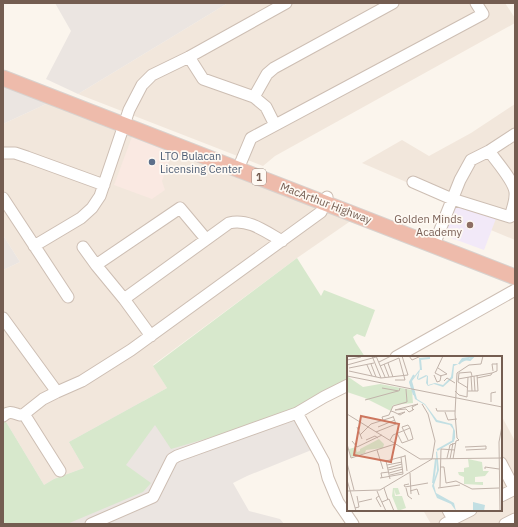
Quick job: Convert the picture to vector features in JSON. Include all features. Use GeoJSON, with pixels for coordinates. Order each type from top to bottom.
{"type":"FeatureCollection","features":[{"type":"Feature","properties":{"kind":"highway","name":"MacArthur Highway"},"geometry":{"type":"LineString","coordinates":[[3,71],[124,122]]}},
{"type":"Feature","properties":{"kind":"highway","name":"MacArthur Highway"},"geometry":{"type":"LineString","coordinates":[[3,78],[124,122],[436,242],[515,269]]}},
{"type":"Feature","properties":{"kind":"highway","name":"MacArthur Highway"},"geometry":{"type":"LineString","coordinates":[[436,242],[515,277]]}},
{"type":"Feature","properties":{"kind":"street"},"geometry":{"type":"LineString","coordinates":[[34,246],[81,218],[92,208],[100,196],[129,110],[142,85],[152,74],[189,57],[286,3]]}},
{"type":"Feature","properties":{"kind":"street"},"geometry":{"type":"LineString","coordinates":[[254,97],[268,74],[274,68],[393,3]]}},
{"type":"Feature","properties":{"kind":"street"},"geometry":{"type":"LineString","coordinates":[[239,166],[251,138],[483,14],[476,3]]}},
{"type":"Feature","properties":{"kind":"street"},"geometry":{"type":"LineString","coordinates":[[189,57],[203,79],[254,97],[266,107],[275,125]]}},
{"type":"Feature","properties":{"kind":"street"},"geometry":{"type":"LineString","coordinates":[[436,242],[460,180],[471,160],[489,151],[515,134]]}},
{"type":"Feature","properties":{"kind":"street"},"geometry":{"type":"LineString","coordinates":[[413,182],[452,199],[510,217],[515,199],[515,191],[512,184],[489,151]]}},
{"type":"Feature","properties":{"kind":"street"},"geometry":{"type":"LineString","coordinates":[[3,153],[15,153],[104,185]]}},
{"type":"Feature","properties":{"kind":"street"},"geometry":{"type":"LineString","coordinates":[[3,198],[68,297]]}},
{"type":"Feature","properties":{"kind":"street"},"geometry":{"type":"LineString","coordinates":[[3,416],[7,412],[20,415],[24,414],[43,399],[82,382],[151,336],[321,212],[326,200]]}},
{"type":"Feature","properties":{"kind":"street"},"geometry":{"type":"LineString","coordinates":[[96,265],[180,208],[206,239]]}},
{"type":"Feature","properties":{"kind":"street"},"geometry":{"type":"LineString","coordinates":[[124,299],[229,223],[237,221],[246,223],[282,241]]}},
{"type":"Feature","properties":{"kind":"street"},"geometry":{"type":"LineString","coordinates":[[83,247],[151,336]]}},
{"type":"Feature","properties":{"kind":"street"},"geometry":{"type":"LineString","coordinates":[[398,356],[515,290]]}},
{"type":"Feature","properties":{"kind":"street"},"geometry":{"type":"LineString","coordinates":[[3,318],[57,392]]}},
{"type":"Feature","properties":{"kind":"street"},"geometry":{"type":"LineString","coordinates":[[91,524],[153,497],[172,459],[177,456],[297,413],[347,386]]}},
{"type":"Feature","properties":{"kind":"street"},"geometry":{"type":"LineString","coordinates":[[297,413],[324,462],[328,478],[338,502],[353,524]]}},
{"type":"Feature","properties":{"kind":"street"},"geometry":{"type":"LineString","coordinates":[[24,414],[60,471]]}},
{"type":"Feature","properties":{"kind":"street"},"geometry":{"type":"LineString","coordinates":[[502,465],[515,490],[502,496]]}},
{"type":"Feature","properties":{"kind":"street"},"geometry":{"type":"LineString","coordinates":[[449,518],[468,511]]}},
{"type":"Feature","properties":{"kind":"street"},"geometry":{"type":"LineString","coordinates":[[505,524],[515,519]]}},
{"type":"Feature","properties":{"kind":"shaded area"},"geometry":{"type":"Polygon","coordinates":[[[55,3],[228,3],[78,94],[46,79],[71,31],[55,3]]]}},
{"type":"Feature","properties":{"kind":"shaded area"},"geometry":{"type":"Polygon","coordinates":[[[228,3],[505,3],[515,18],[515,23],[275,156],[263,166],[78,94],[228,3]]]}},
{"type":"Feature","properties":{"kind":"shaded area"},"geometry":{"type":"Polygon","coordinates":[[[3,84],[47,100],[46,104],[3,124],[3,84]]]}},
{"type":"Feature","properties":{"kind":"shaded area"},"geometry":{"type":"Polygon","coordinates":[[[47,100],[352,220],[297,258],[153,365],[167,388],[69,442],[84,468],[54,479],[44,485],[3,417],[3,270],[20,262],[3,235],[3,124],[46,104],[47,100]]]}},
{"type":"Feature","properties":{"kind":"shaded area"},"geometry":{"type":"Polygon","coordinates":[[[515,104],[515,240],[450,213],[448,200],[362,163],[402,140],[429,156],[471,133],[515,104]]]}},
{"type":"Feature","properties":{"kind":"shaded area"},"geometry":{"type":"Polygon","coordinates":[[[133,134],[173,150],[162,181],[165,190],[152,199],[114,185],[133,134]]]}},
{"type":"Feature","properties":{"kind":"shaded area","name":"Golden Minds Academy"},"geometry":{"type":"Polygon","coordinates":[[[455,201],[497,216],[484,250],[443,235],[455,201]]]}},
{"type":"Feature","properties":{"kind":"shaded area"},"geometry":{"type":"Polygon","coordinates":[[[3,235],[20,262],[3,270],[3,235]]]}},
{"type":"Feature","properties":{"kind":"shaded area"},"geometry":{"type":"Polygon","coordinates":[[[143,401],[294,413],[314,449],[233,483],[249,511],[280,519],[284,524],[3,524],[3,417],[44,485],[54,479],[84,468],[69,442],[143,401]]]}},
{"type":"Feature","properties":{"kind":"shaded area"},"geometry":{"type":"Polygon","coordinates":[[[502,417],[515,441],[515,524],[431,524],[424,511],[502,511],[502,417]]]}},
{"type":"Feature","properties":{"kind":"green space"},"geometry":{"type":"Polygon","coordinates":[[[297,258],[321,296],[324,290],[375,310],[365,337],[357,334],[353,337],[364,356],[347,356],[347,385],[294,413],[171,449],[155,425],[126,465],[151,483],[143,492],[67,524],[3,524],[3,417],[44,485],[54,479],[84,468],[69,442],[167,388],[153,366],[297,258]]]}},
{"type":"Feature","properties":{"kind":"place","name":"LTO Bulacan Licensing Center"},"geometry":{"type":"Point","coordinates":[152,162]}},
{"type":"Feature","properties":{"kind":"place","name":"Golden Minds Academy"},"geometry":{"type":"Point","coordinates":[470,225]}}]}
